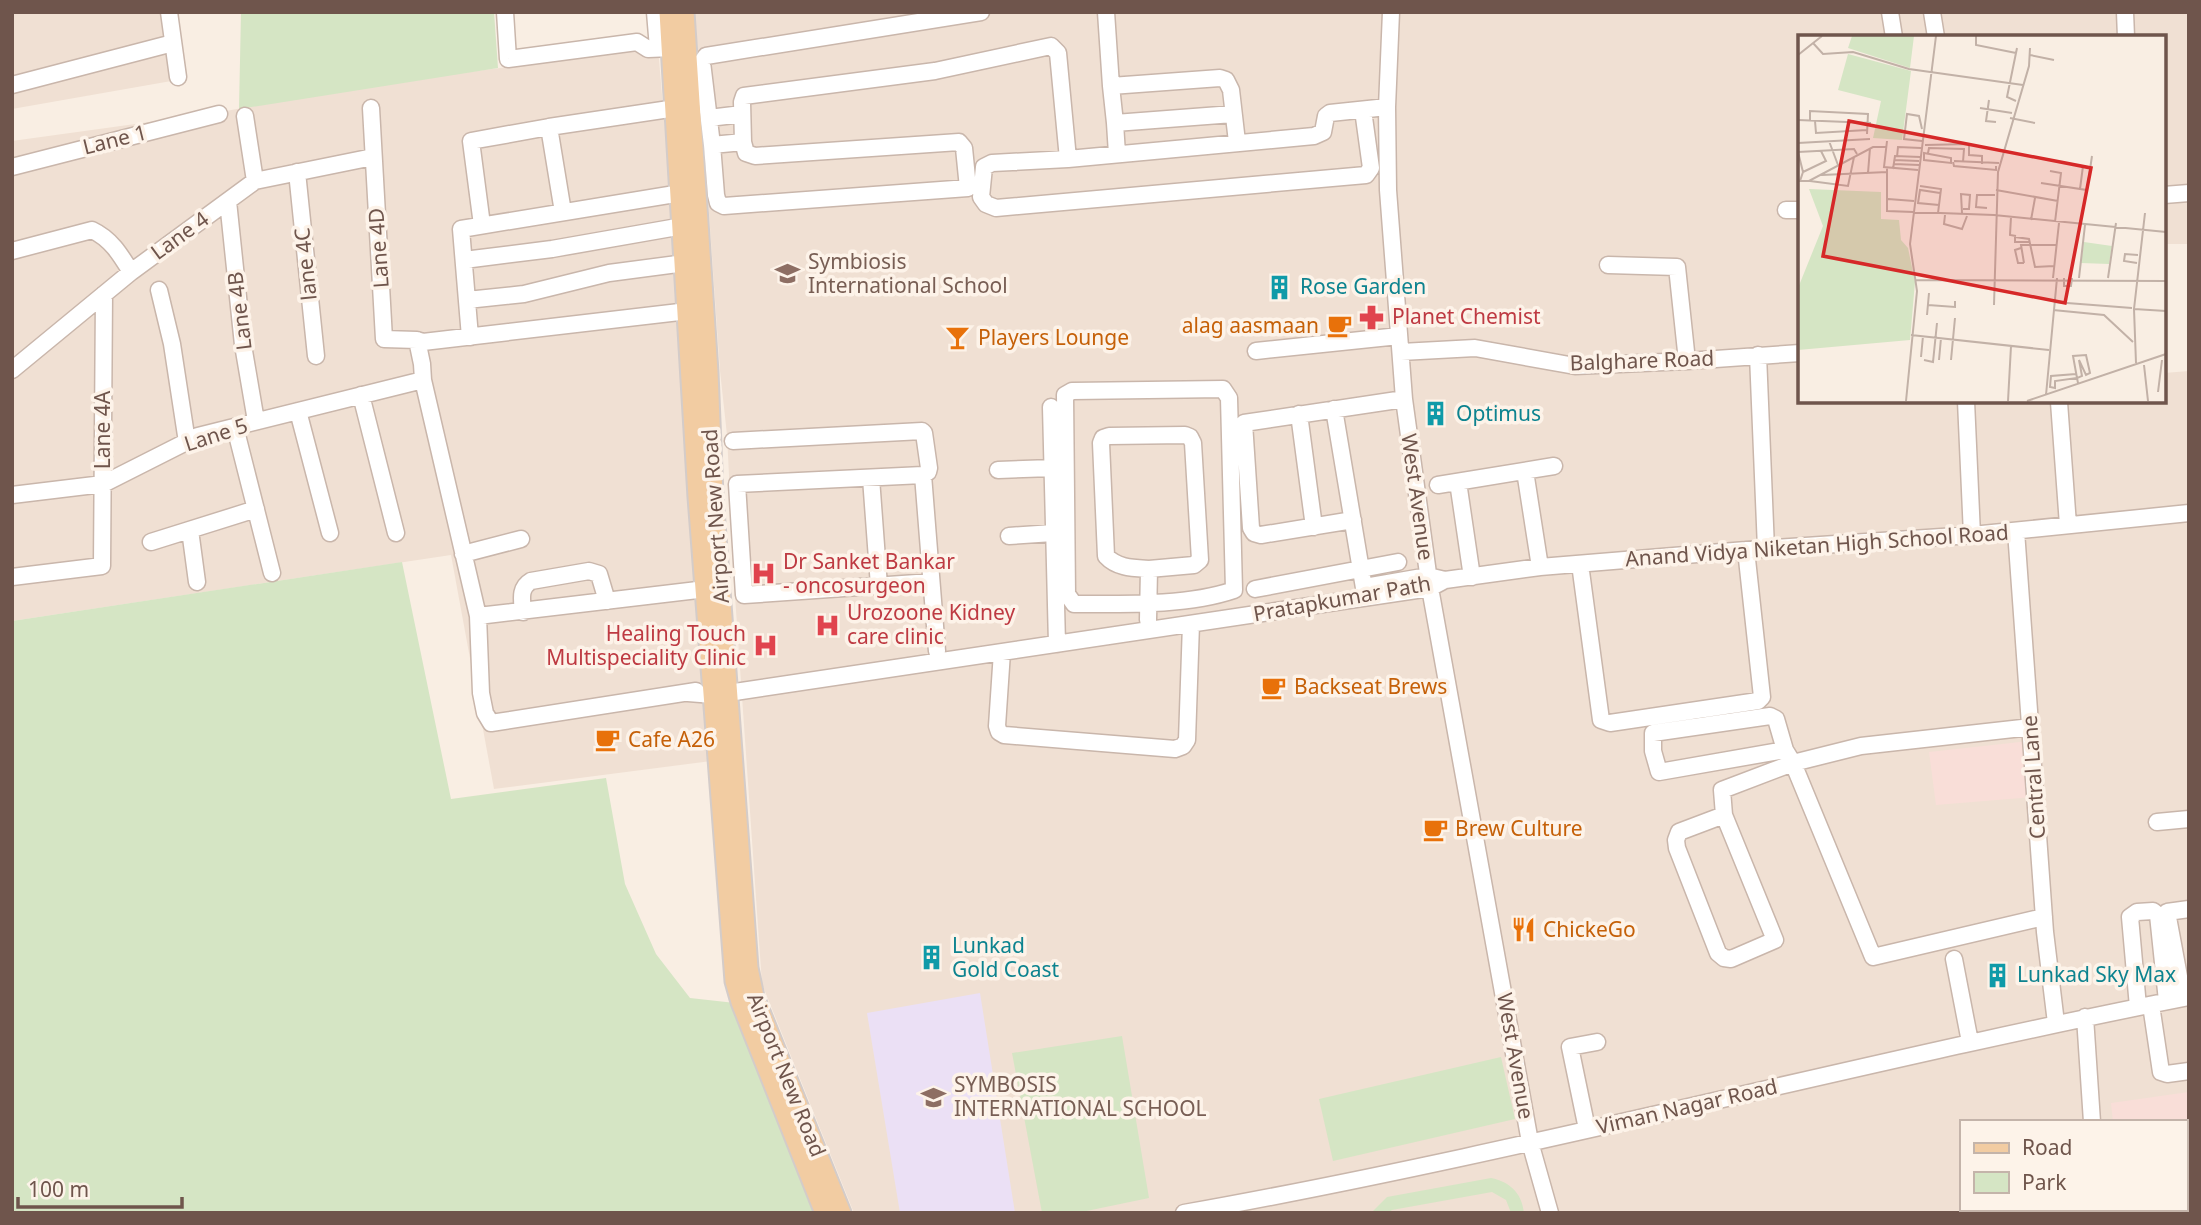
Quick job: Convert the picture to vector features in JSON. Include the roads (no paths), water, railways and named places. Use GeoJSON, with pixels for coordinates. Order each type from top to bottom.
{"type":"FeatureCollection","features":[{"type":"Feature","properties":{"kind":"main road","name":"Airport New Road"},"geometry":{"type":"LineString","coordinates":[[669,12],[665,48],[676,108],[698,497],[749,979],[841,1213]]}},
{"type":"Feature","properties":{"kind":"main road","name":"Airport New Road"},"geometry":{"type":"LineString","coordinates":[[684,12],[708,372],[734,981],[825,1213]]}},
{"type":"Feature","properties":{"kind":"street"},"geometry":{"type":"LineString","coordinates":[[169,12],[178,77]]}},
{"type":"Feature","properties":{"kind":"street"},"geometry":{"type":"LineString","coordinates":[[505,12],[508,59],[637,42],[648,49],[665,48],[655,12]]}},
{"type":"Feature","properties":{"kind":"street"},"geometry":{"type":"LineString","coordinates":[[975,191],[724,206],[718,203],[716,195],[702,62],[706,56],[981,12]]}},
{"type":"Feature","properties":{"kind":"street"},"geometry":{"type":"LineString","coordinates":[[1106,12],[1117,154]]}},
{"type":"Feature","properties":{"kind":"street","name":"West Avenue"},"geometry":{"type":"LineString","coordinates":[[1391,12],[1387,107],[1388,190],[1404,399],[1429,582],[1530,1142],[1550,1213]]}},
{"type":"Feature","properties":{"kind":"street"},"geometry":{"type":"LineString","coordinates":[[1890,12],[1894,35]]}},
{"type":"Feature","properties":{"kind":"street"},"geometry":{"type":"LineString","coordinates":[[1932,12],[1936,35]]}},
{"type":"Feature","properties":{"kind":"street"},"geometry":{"type":"LineString","coordinates":[[2124,12],[2126,35]]}},
{"type":"Feature","properties":{"kind":"street"},"geometry":{"type":"LineString","coordinates":[[12,85],[173,43]]}},
{"type":"Feature","properties":{"kind":"street"},"geometry":{"type":"LineString","coordinates":[[1068,159],[1058,53],[1056,48],[1051,46],[935,71],[742,98],[743,142],[746,153],[755,156],[959,142],[964,148],[975,191],[986,204],[996,208],[1366,175],[1371,168],[1363,110]]}},
{"type":"Feature","properties":{"kind":"street"},"geometry":{"type":"LineString","coordinates":[[1111,86],[1220,78],[1226,80],[1230,84],[1237,142]]}},
{"type":"Feature","properties":{"kind":"street"},"geometry":{"type":"LineString","coordinates":[[975,191],[984,167],[992,163],[1068,159],[1320,134],[1324,132],[1328,114],[1387,107]]}},
{"type":"Feature","properties":{"kind":"street"},"geometry":{"type":"LineString","coordinates":[[371,108],[373,157]]}},
{"type":"Feature","properties":{"kind":"street"},"geometry":{"type":"LineString","coordinates":[[482,225],[471,141],[676,108]]}},
{"type":"Feature","properties":{"kind":"street","name":"Lane 1"},"geometry":{"type":"LineString","coordinates":[[12,167],[219,114]]}},
{"type":"Feature","properties":{"kind":"street"},"geometry":{"type":"LineString","coordinates":[[709,118],[742,114]]}},
{"type":"Feature","properties":{"kind":"street"},"geometry":{"type":"LineString","coordinates":[[1115,123],[1233,114]]}},
{"type":"Feature","properties":{"kind":"street"},"geometry":{"type":"LineString","coordinates":[[244,116],[255,181]]}},
{"type":"Feature","properties":{"kind":"street"},"geometry":{"type":"LineString","coordinates":[[549,127],[563,212]]}},
{"type":"Feature","properties":{"kind":"street"},"geometry":{"type":"LineString","coordinates":[[712,145],[743,142]]}},
{"type":"Feature","properties":{"kind":"street","name":"Lane 4"},"geometry":{"type":"LineString","coordinates":[[12,370],[131,272],[255,181],[373,157]]}},
{"type":"Feature","properties":{"kind":"street","name":"Lane 4D"},"geometry":{"type":"LineString","coordinates":[[373,157],[384,339],[417,340]]}},
{"type":"Feature","properties":{"kind":"street","name":"lane 4C"},"geometry":{"type":"LineString","coordinates":[[297,172],[316,356]]}},
{"type":"Feature","properties":{"kind":"street"},"geometry":{"type":"LineString","coordinates":[[470,337],[461,229],[681,193]]}},
{"type":"Feature","properties":{"kind":"street"},"geometry":{"type":"LineString","coordinates":[[2166,195],[2189,193]]}},
{"type":"Feature","properties":{"kind":"street","name":"Lane 4B"},"geometry":{"type":"LineString","coordinates":[[228,201],[243,345],[256,421]]}},
{"type":"Feature","properties":{"kind":"street"},"geometry":{"type":"LineString","coordinates":[[464,260],[552,249],[683,226]]}},
{"type":"Feature","properties":{"kind":"street"},"geometry":{"type":"LineString","coordinates":[[12,251],[92,230],[104,236],[115,247],[131,272]]}},
{"type":"Feature","properties":{"kind":"street"},"geometry":{"type":"LineString","coordinates":[[467,300],[524,294],[609,273],[685,263]]}},
{"type":"Feature","properties":{"kind":"street"},"geometry":{"type":"LineString","coordinates":[[1608,265],[1677,267],[1688,361]]}},
{"type":"Feature","properties":{"kind":"street"},"geometry":{"type":"LineString","coordinates":[[159,290],[172,344],[187,442]]}},
{"type":"Feature","properties":{"kind":"street","name":"Lane 4A"},"geometry":{"type":"LineString","coordinates":[[12,577],[102,566],[104,294]]}},
{"type":"Feature","properties":{"kind":"street"},"geometry":{"type":"LineString","coordinates":[[417,340],[423,342],[470,337],[688,311]]}},
{"type":"Feature","properties":{"kind":"street"},"geometry":{"type":"LineString","coordinates":[[417,340],[423,380],[478,616],[706,589]]}},
{"type":"Feature","properties":{"kind":"street","name":"Balghare Road"},"geometry":{"type":"LineString","coordinates":[[1255,351],[1400,344],[1475,348],[1575,366],[1798,353]]}},
{"type":"Feature","properties":{"kind":"street"},"geometry":{"type":"LineString","coordinates":[[1758,355],[1766,549]]}},
{"type":"Feature","properties":{"kind":"street","name":"Lane 5"},"geometry":{"type":"LineString","coordinates":[[12,495],[103,484],[198,436],[423,380]]}},
{"type":"Feature","properties":{"kind":"street"},"geometry":{"type":"LineString","coordinates":[[1223,389],[1229,398],[1234,590],[1216,596],[1148,602],[1074,604],[1070,600],[1067,580],[1065,394],[1072,391],[1223,389]]}},
{"type":"Feature","properties":{"kind":"street"},"geometry":{"type":"LineString","coordinates":[[361,396],[396,533]]}},
{"type":"Feature","properties":{"kind":"street"},"geometry":{"type":"LineString","coordinates":[[1353,520],[1261,535],[1254,533],[1251,528],[1244,424],[1404,399]]}},
{"type":"Feature","properties":{"kind":"street"},"geometry":{"type":"LineString","coordinates":[[1966,402],[1972,535]]}},
{"type":"Feature","properties":{"kind":"street"},"geometry":{"type":"LineString","coordinates":[[2059,402],[2068,525]]}},
{"type":"Feature","properties":{"kind":"street"},"geometry":{"type":"LineString","coordinates":[[1051,407],[1056,639]]}},
{"type":"Feature","properties":{"kind":"street"},"geometry":{"type":"LineString","coordinates":[[1334,409],[1364,587]]}},
{"type":"Feature","properties":{"kind":"street"},"geometry":{"type":"LineString","coordinates":[[298,411],[330,533]]}},
{"type":"Feature","properties":{"kind":"street"},"geometry":{"type":"LineString","coordinates":[[1300,414],[1314,527]]}},
{"type":"Feature","properties":{"kind":"street"},"geometry":{"type":"LineString","coordinates":[[235,427],[272,573]]}},
{"type":"Feature","properties":{"kind":"street"},"geometry":{"type":"LineString","coordinates":[[733,440],[922,431],[926,439],[929,468],[923,475],[737,484],[744,595],[931,582]]}},
{"type":"Feature","properties":{"kind":"street"},"geometry":{"type":"LineString","coordinates":[[1185,435],[1190,437],[1193,443],[1200,559],[1194,565],[1149,569],[1127,567],[1112,562],[1106,556],[1101,443],[1103,438],[1109,436],[1185,435]]}},
{"type":"Feature","properties":{"kind":"street"},"geometry":{"type":"LineString","coordinates":[[1438,485],[1554,466]]}},
{"type":"Feature","properties":{"kind":"street"},"geometry":{"type":"LineString","coordinates":[[998,470],[1052,468]]}},
{"type":"Feature","properties":{"kind":"street"},"geometry":{"type":"LineString","coordinates":[[1525,471],[1540,567]]}},
{"type":"Feature","properties":{"kind":"street"},"geometry":{"type":"LineString","coordinates":[[923,475],[937,652]]}},
{"type":"Feature","properties":{"kind":"street"},"geometry":{"type":"LineString","coordinates":[[871,478],[878,586]]}},
{"type":"Feature","properties":{"kind":"street"},"geometry":{"type":"LineString","coordinates":[[1458,482],[1472,577]]}},
{"type":"Feature","properties":{"kind":"street"},"geometry":{"type":"LineString","coordinates":[[151,542],[256,509]]}},
{"type":"Feature","properties":{"kind":"street","name":"Anand Vidya Niketan High School Road"},"geometry":{"type":"LineString","coordinates":[[1445,580],[1540,567],[1972,535],[2189,513]]}},
{"type":"Feature","properties":{"kind":"street"},"geometry":{"type":"LineString","coordinates":[[190,530],[197,582]]}},
{"type":"Feature","properties":{"kind":"street","name":"Central Lane"},"geometry":{"type":"LineString","coordinates":[[2017,531],[2044,917],[2056,1024]]}},
{"type":"Feature","properties":{"kind":"street"},"geometry":{"type":"LineString","coordinates":[[1009,536],[1053,533]]}},
{"type":"Feature","properties":{"kind":"street"},"geometry":{"type":"LineString","coordinates":[[463,554],[521,539]]}},
{"type":"Feature","properties":{"kind":"street"},"geometry":{"type":"LineString","coordinates":[[1580,564],[1601,719],[1610,723],[1758,701],[1762,697],[1746,550]]}},
{"type":"Feature","properties":{"kind":"street"},"geometry":{"type":"LineString","coordinates":[[1255,589],[1398,562]]}},
{"type":"Feature","properties":{"kind":"street"},"geometry":{"type":"LineString","coordinates":[[1149,569],[1149,620]]}},
{"type":"Feature","properties":{"kind":"street"},"geometry":{"type":"LineString","coordinates":[[523,612],[522,590],[531,581],[589,571],[599,574],[607,601]]}},
{"type":"Feature","properties":{"kind":"street","name":"Pratapkumar Path"},"geometry":{"type":"LineString","coordinates":[[478,616],[481,693],[485,713],[491,723],[906,661],[1002,652],[1149,620],[1240,612],[1445,580]]}},
{"type":"Feature","properties":{"kind":"street","name":"Pratapkumar Path"},"geometry":{"type":"LineString","coordinates":[[906,661],[937,652],[1191,624],[1364,587],[1429,582]]}},
{"type":"Feature","properties":{"kind":"street"},"geometry":{"type":"LineString","coordinates":[[1002,652],[997,726],[1004,736],[1175,749],[1183,746],[1187,740],[1191,624]]}},
{"type":"Feature","properties":{"kind":"street"},"geometry":{"type":"LineString","coordinates":[[2031,727],[1861,746],[1789,757],[1660,772],[1653,751],[1653,733],[1770,716],[1776,719],[1789,757],[1873,957],[2044,917]]}},
{"type":"Feature","properties":{"kind":"street"},"geometry":{"type":"LineString","coordinates":[[1724,815],[1679,832],[1676,848],[1718,953],[1731,959],[1775,940],[1724,815],[1722,790],[1789,757]]}},
{"type":"Feature","properties":{"kind":"street"},"geometry":{"type":"LineString","coordinates":[[2158,822],[2189,819]]}},
{"type":"Feature","properties":{"kind":"street"},"geometry":{"type":"LineString","coordinates":[[2189,909],[2167,912],[2166,1002],[2161,1072],[2167,1074],[2189,1071]]}},
{"type":"Feature","properties":{"kind":"street"},"geometry":{"type":"LineString","coordinates":[[2153,911],[2158,915],[2166,1002],[2130,917],[2137,912],[2153,911]]}},
{"type":"Feature","properties":{"kind":"street"},"geometry":{"type":"LineString","coordinates":[[1954,959],[1970,1042]]}},
{"type":"Feature","properties":{"kind":"street","name":"Viman Nagar Road"},"geometry":{"type":"LineString","coordinates":[[1184,1213],[1263,1199],[1530,1142],[1970,1042],[2166,1002]]}},
{"type":"Feature","properties":{"kind":"street"},"geometry":{"type":"LineString","coordinates":[[2085,1017],[2092,1120]]}},
{"type":"Feature","properties":{"kind":"street"},"geometry":{"type":"LineString","coordinates":[[1587,1129],[1570,1047],[1597,1042]]}},
{"type":"Feature","properties":{"kind":"place","name":"Symbiosis International School"},"geometry":{"type":"Point","coordinates":[788,274]}},
{"type":"Feature","properties":{"kind":"place","name":"Rose Garden"},"geometry":{"type":"Point","coordinates":[1280,287]}},
{"type":"Feature","properties":{"kind":"place","name":"Planet Chemist"},"geometry":{"type":"Point","coordinates":[1372,317]}},
{"type":"Feature","properties":{"kind":"place","name":"alag aasmaan"},"geometry":{"type":"Point","coordinates":[1339,326]}},
{"type":"Feature","properties":{"kind":"place","name":"Players Lounge"},"geometry":{"type":"Point","coordinates":[958,338]}},
{"type":"Feature","properties":{"kind":"place","name":"Optimus"},"geometry":{"type":"Point","coordinates":[1436,414]}},
{"type":"Feature","properties":{"kind":"place","name":"Dr Sanket Bankar - oncosurgeon"},"geometry":{"type":"Point","coordinates":[763,574]}},
{"type":"Feature","properties":{"kind":"place","name":"Urozoone Kidney care clinic"},"geometry":{"type":"Point","coordinates":[827,625]}},
{"type":"Feature","properties":{"kind":"place","name":"Healing Touch Multispeciality Clinic"},"geometry":{"type":"Point","coordinates":[766,646]}},
{"type":"Feature","properties":{"kind":"place","name":"Backseat Brews"},"geometry":{"type":"Point","coordinates":[1274,687]}},
{"type":"Feature","properties":{"kind":"place","name":"Cafe A26"},"geometry":{"type":"Point","coordinates":[608,740]}},
{"type":"Feature","properties":{"kind":"place","name":"Brew Culture"},"geometry":{"type":"Point","coordinates":[1435,829]}},
{"type":"Feature","properties":{"kind":"place","name":"ChickeGo"},"geometry":{"type":"Point","coordinates":[1523,930]}},
{"type":"Feature","properties":{"kind":"place","name":"Lunkad Gold Coast"},"geometry":{"type":"Point","coordinates":[932,958]}},
{"type":"Feature","properties":{"kind":"place","name":"Lunkad Sky Max"},"geometry":{"type":"Point","coordinates":[1997,975]}},
{"type":"Feature","properties":{"kind":"place","name":"SYMBOSIS INTERNATIONAL SCHOOL"},"geometry":{"type":"Point","coordinates":[934,1097]}}]}
